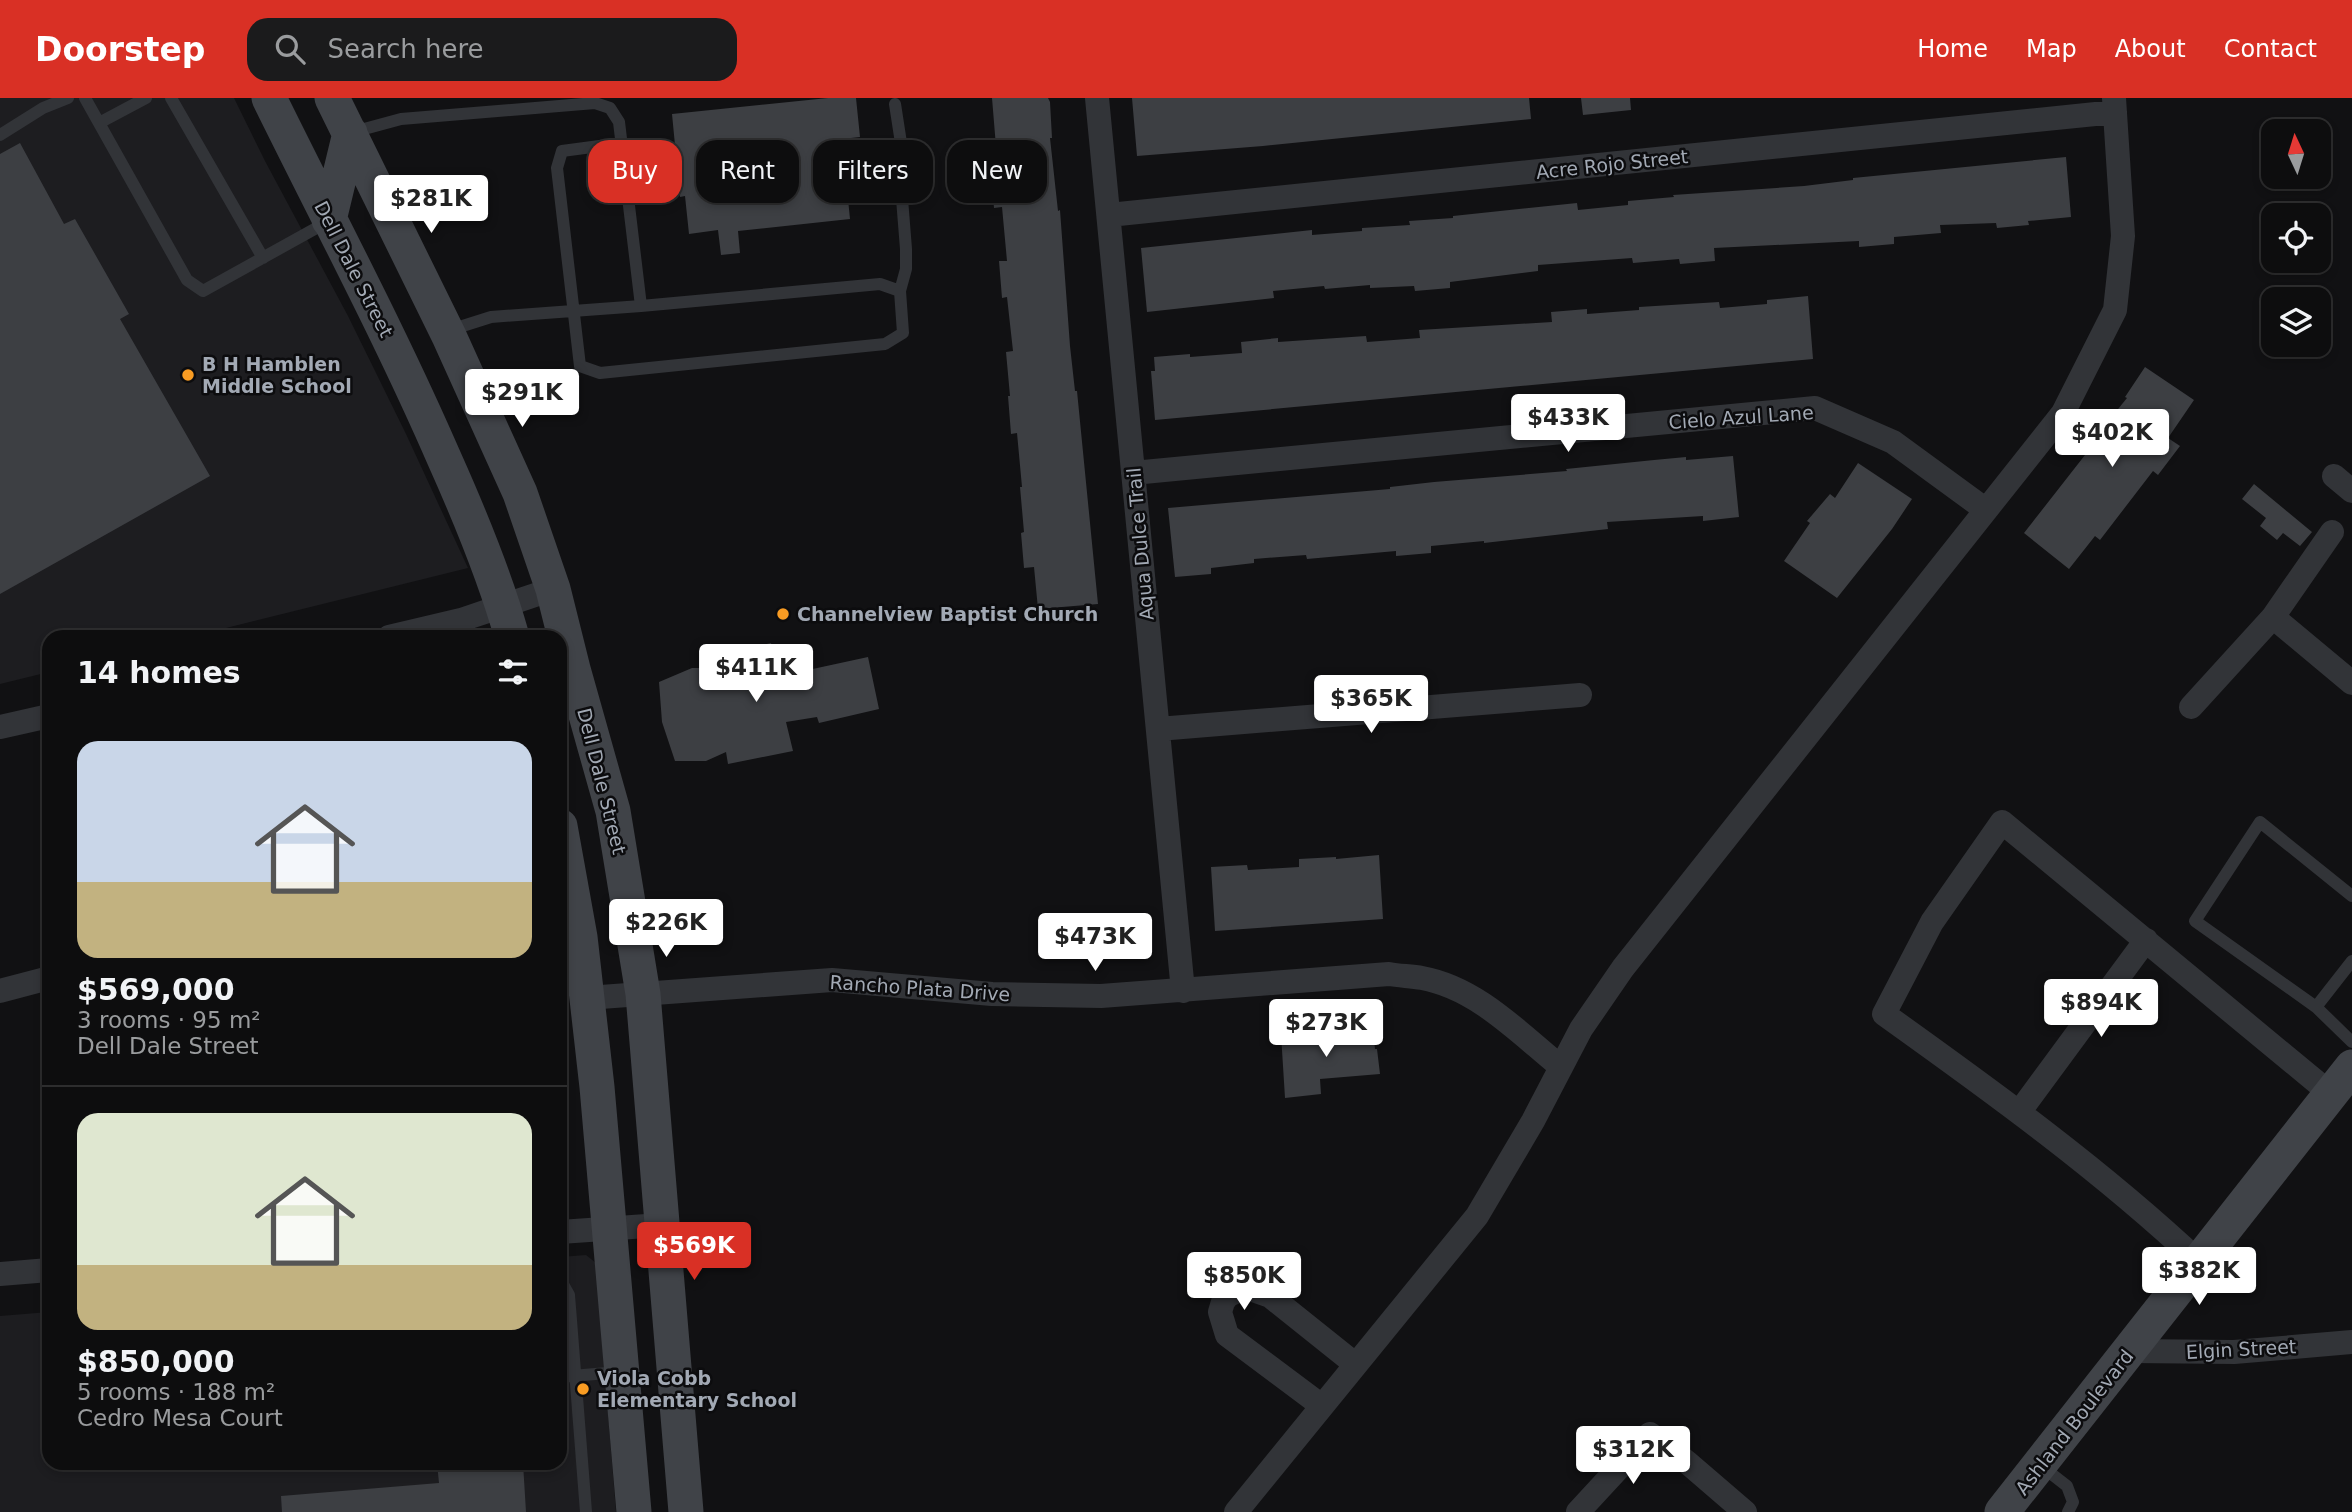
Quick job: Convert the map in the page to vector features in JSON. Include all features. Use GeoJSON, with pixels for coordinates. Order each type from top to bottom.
{"type":"FeatureCollection","features":[{"type":"Feature","properties":{"kind":"main road","name":"Dell Dale Street"},"geometry":{"type":"LineString","coordinates":[[269,98],[416,393],[466,507],[508,621]]}},
{"type":"Feature","properties":{"kind":"main road","name":"Dell Dale Street"},"geometry":{"type":"LineString","coordinates":[[332,98],[447,331],[520,493],[553,589],[563,630]]}},
{"type":"Feature","properties":{"kind":"main road"},"geometry":{"type":"LineString","coordinates":[[329,220],[350,133]]}},
{"type":"Feature","properties":{"kind":"main road","name":"Dell Dale Street"},"geometry":{"type":"LineString","coordinates":[[567,645],[613,811],[643,994],[687,1512]]}},
{"type":"Feature","properties":{"kind":"main road"},"geometry":{"type":"LineString","coordinates":[[567,865],[580,937],[587,998],[634,1512]]}},
{"type":"Feature","properties":{"kind":"main road","name":"Ashland Boulevard"},"geometry":{"type":"LineString","coordinates":[[2003,1512],[2352,1067]]}},
{"type":"Feature","properties":{"kind":"street","name":"Aqua Dulce Trail"},"geometry":{"type":"LineString","coordinates":[[1097,98],[1183,990]]}},
{"type":"Feature","properties":{"kind":"street","name":"Acre Rojo Street"},"geometry":{"type":"LineString","coordinates":[[1109,215],[2115,105]]}},
{"type":"Feature","properties":{"kind":"street"},"geometry":{"type":"LineString","coordinates":[[1236,1512],[1477,1216],[1533,1121],[1581,1029],[1623,968],[2063,413],[2115,310],[2123,236],[2115,105]]}},
{"type":"Feature","properties":{"kind":"street","name":"Cielo Azul Lane"},"geometry":{"type":"LineString","coordinates":[[1133,473],[1815,408],[1893,442],[1986,510]]}},
{"type":"Feature","properties":{"kind":"street"},"geometry":{"type":"LineString","coordinates":[[2191,707],[2273,617],[2332,532]]}},
{"type":"Feature","properties":{"kind":"street"},"geometry":{"type":"LineString","coordinates":[[419,630],[461,620],[508,621],[553,589]]}},
{"type":"Feature","properties":{"kind":"street"},"geometry":{"type":"LineString","coordinates":[[2273,617],[2352,683]]}},
{"type":"Feature","properties":{"kind":"street"},"geometry":{"type":"LineString","coordinates":[[1158,729],[1580,695]]}},
{"type":"Feature","properties":{"kind":"street"},"geometry":{"type":"LineString","coordinates":[[0,727],[42,718]]}},
{"type":"Feature","properties":{"kind":"street"},"geometry":{"type":"LineString","coordinates":[[2199,1262],[2162,1227],[2020,1111],[1884,1014],[1932,922],[2002,822],[2331,1094]]}},
{"type":"Feature","properties":{"kind":"street"},"geometry":{"type":"LineString","coordinates":[[2020,1111],[2146,940]]}},
{"type":"Feature","properties":{"kind":"street","name":"Rancho Plata Drive"},"geometry":{"type":"LineString","coordinates":[[587,998],[832,980],[992,994],[1101,996],[1389,974],[1424,978],[1461,992],[1489,1008],[1561,1067]]}},
{"type":"Feature","properties":{"kind":"street"},"geometry":{"type":"LineString","coordinates":[[0,991],[42,980]]}},
{"type":"Feature","properties":{"kind":"street"},"geometry":{"type":"LineString","coordinates":[[567,1231],[661,1225]]}},
{"type":"Feature","properties":{"kind":"street"},"geometry":{"type":"LineString","coordinates":[[0,1274],[42,1271]]}},
{"type":"Feature","properties":{"kind":"street"},"geometry":{"type":"LineString","coordinates":[[1322,1406],[1227,1335],[1220,1312],[1228,1295],[1247,1288],[1270,1296],[1355,1364]]}},
{"type":"Feature","properties":{"kind":"street","name":"Elgin Street"},"geometry":{"type":"LineString","coordinates":[[2130,1351],[2234,1352],[2352,1342]]}},
{"type":"Feature","properties":{"kind":"street"},"geometry":{"type":"LineString","coordinates":[[1578,1512],[1650,1434],[1745,1512]]}},
{"type":"Feature","properties":{"kind":"lane"},"geometry":{"type":"LineString","coordinates":[[0,135],[43,108],[68,98]]}},
{"type":"Feature","properties":{"kind":"lane"},"geometry":{"type":"LineString","coordinates":[[85,98],[187,280],[203,291],[329,220]]}},
{"type":"Feature","properties":{"kind":"lane"},"geometry":{"type":"LineString","coordinates":[[99,123],[146,98]]}},
{"type":"Feature","properties":{"kind":"lane"},"geometry":{"type":"LineString","coordinates":[[171,98],[263,258]]}},
{"type":"Feature","properties":{"kind":"lane"},"geometry":{"type":"LineString","coordinates":[[350,133],[401,118],[594,103],[611,108],[619,121],[621,140]]}},
{"type":"Feature","properties":{"kind":"lane"},"geometry":{"type":"LineString","coordinates":[[588,148],[562,151],[557,168],[580,366],[600,373],[885,344],[903,333],[900,291],[906,269],[901,143],[895,104]]}},
{"type":"Feature","properties":{"kind":"lane"},"geometry":{"type":"LineString","coordinates":[[629,203],[641,306]]}},
{"type":"Feature","properties":{"kind":"lane"},"geometry":{"type":"LineString","coordinates":[[447,331],[491,317],[575,312],[880,284],[900,291]]}},
{"type":"Feature","properties":{"kind":"lane"},"geometry":{"type":"LineString","coordinates":[[2352,896],[2260,822],[2195,921],[2316,1007],[2352,1042]]}},
{"type":"Feature","properties":{"kind":"lane"},"geometry":{"type":"LineString","coordinates":[[2316,1007],[2352,961]]}},
{"type":"Feature","properties":{"kind":"lane"},"geometry":{"type":"LineString","coordinates":[[567,1291],[586,1512]]}},
{"type":"Feature","properties":{"kind":"lane"},"geometry":{"type":"LineString","coordinates":[[567,1376],[622,1372]]}},
{"type":"Feature","properties":{"kind":"lane"},"geometry":{"type":"LineString","coordinates":[[2040,1465],[2067,1486],[2073,1502],[2068,1512]]}},
{"type":"Feature","properties":{"kind":"shaded area","name":"B H Hamblen Middle School"},"geometry":{"type":"Polygon","coordinates":[[[0,98],[234,98],[348,316],[468,568],[218,630],[42,630],[42,674],[0,684],[0,98]]]}},
{"type":"Feature","properties":{"kind":"shaded area","name":"Viola Cobb Elementary School"},"geometry":{"type":"Polygon","coordinates":[[[586,1255],[596,1263],[616,1512],[0,1512],[0,1316],[42,1313],[42,1470],[567,1470],[567,1256],[586,1255]]]}},
{"type":"Feature","properties":{"kind":"building"},"geometry":{"type":"Polygon","coordinates":[[[828,98],[856,98],[860,137],[813,140],[813,203],[848,203],[850,219],[738,231],[740,253],[721,255],[718,230],[689,234],[685,196],[682,197],[682,140],[675,140],[672,114],[828,98]]]}},
{"type":"Feature","properties":{"kind":"building"},"geometry":{"type":"Polygon","coordinates":[[[992,98],[1048,98],[1070,346],[1077,391],[1098,604],[1038,609],[1034,567],[1024,568],[1021,533],[1024,532],[1022,487],[1017,433],[1011,434],[1008,396],[1006,352],[1013,351],[1007,297],[1002,298],[999,261],[1007,261],[1002,207],[994,208],[994,203],[1047,203],[1047,140],[995,140],[992,98]]]}},
{"type":"Feature","properties":{"kind":"building"},"geometry":{"type":"Polygon","coordinates":[[[1132,98],[1529,98],[1531,119],[1137,156],[1132,98]]]}},
{"type":"Feature","properties":{"kind":"building"},"geometry":{"type":"Polygon","coordinates":[[[1581,98],[1630,98],[1631,110],[1583,115],[1581,98]]]}},
{"type":"Feature","properties":{"kind":"building"},"geometry":{"type":"Polygon","coordinates":[[[20,143],[64,224],[75,219],[129,314],[120,319],[210,476],[0,594],[0,154],[20,143]]]}},
{"type":"Feature","properties":{"kind":"building"},"geometry":{"type":"Polygon","coordinates":[[[2066,157],[2071,217],[2028,221],[2029,225],[1997,228],[1996,223],[1940,225],[1941,233],[1894,237],[1894,244],[1859,247],[1859,241],[1714,248],[1715,261],[1680,264],[1679,259],[1633,263],[1632,258],[1538,265],[1538,271],[1450,282],[1450,288],[1415,291],[1414,286],[1370,288],[1370,285],[1325,289],[1324,286],[1273,291],[1274,298],[1147,312],[1141,248],[1312,230],[1312,235],[1362,231],[1362,228],[1410,225],[1409,221],[1577,203],[1578,210],[1628,205],[1628,201],[1674,197],[1673,195],[1804,186],[1853,178],[2066,157]]]}},
{"type":"Feature","properties":{"kind":"building"},"geometry":{"type":"Polygon","coordinates":[[[1808,296],[1813,359],[1155,420],[1151,371],[1155,371],[1154,357],[1242,353],[1241,342],[1278,338],[1278,342],[1366,336],[1367,342],[1420,338],[1419,330],[1552,322],[1551,312],[1587,309],[1587,314],[1639,310],[1639,307],[1719,302],[1720,308],[1767,304],[1767,300],[1808,296]]]}},
{"type":"Feature","properties":{"kind":"building"},"geometry":{"type":"Polygon","coordinates":[[[2145,367],[2194,400],[2168,438],[2180,446],[2158,475],[2153,471],[2100,540],[2095,536],[2069,569],[2024,533],[2103,432],[2101,430],[2127,398],[2125,397],[2145,367]]]}},
{"type":"Feature","properties":{"kind":"building"},"geometry":{"type":"Polygon","coordinates":[[[1733,456],[1739,517],[1703,521],[1703,516],[1607,522],[1608,529],[1431,546],[1431,553],[1396,556],[1396,551],[1307,559],[1306,555],[1254,559],[1254,563],[1211,568],[1211,574],[1175,577],[1168,508],[1390,489],[1434,482],[1567,471],[1566,469],[1686,457],[1686,460],[1733,456]]]}},
{"type":"Feature","properties":{"kind":"building"},"geometry":{"type":"Polygon","coordinates":[[[1858,463],[1912,499],[1892,529],[1837,598],[1784,561],[1810,523],[1807,521],[1830,494],[1835,498],[1858,463]]]}},
{"type":"Feature","properties":{"kind":"building"},"geometry":{"type":"Polygon","coordinates":[[[2254,484],[2312,532],[2300,546],[2283,533],[2277,540],[2260,526],[2266,518],[2242,499],[2254,484]]]}},
{"type":"Feature","properties":{"kind":"building"},"geometry":{"type":"Polygon","coordinates":[[[771,643],[778,671],[807,665],[808,670],[868,657],[879,709],[819,723],[817,717],[786,722],[793,751],[728,764],[726,752],[706,761],[675,761],[662,722],[659,682],[692,668],[711,668],[707,657],[771,643]]]}},
{"type":"Feature","properties":{"kind":"building"},"geometry":{"type":"Polygon","coordinates":[[[1379,855],[1383,919],[1215,931],[1211,867],[1247,865],[1248,870],[1299,867],[1299,859],[1379,855]]]}},
{"type":"Feature","properties":{"kind":"building"},"geometry":{"type":"Polygon","coordinates":[[[1356,1028],[1357,1033],[1373,1031],[1380,1074],[1320,1079],[1321,1094],[1285,1098],[1281,1034],[1356,1028]]]}},
{"type":"Feature","properties":{"kind":"building"},"geometry":{"type":"Polygon","coordinates":[[[438,1470],[523,1470],[526,1512],[282,1512],[281,1496],[439,1483],[438,1470]]]}},
{"type":"Feature","properties":{"kind":"place","name":"B H Hamblen Middle School"},"geometry":{"type":"Point","coordinates":[188,375]}},
{"type":"Feature","properties":{"kind":"place","name":"Channelview Baptist Church"},"geometry":{"type":"Point","coordinates":[783,614]}},
{"type":"Feature","properties":{"kind":"place","name":"Viola Cobb Elementary School"},"geometry":{"type":"Point","coordinates":[583,1389]}}]}
